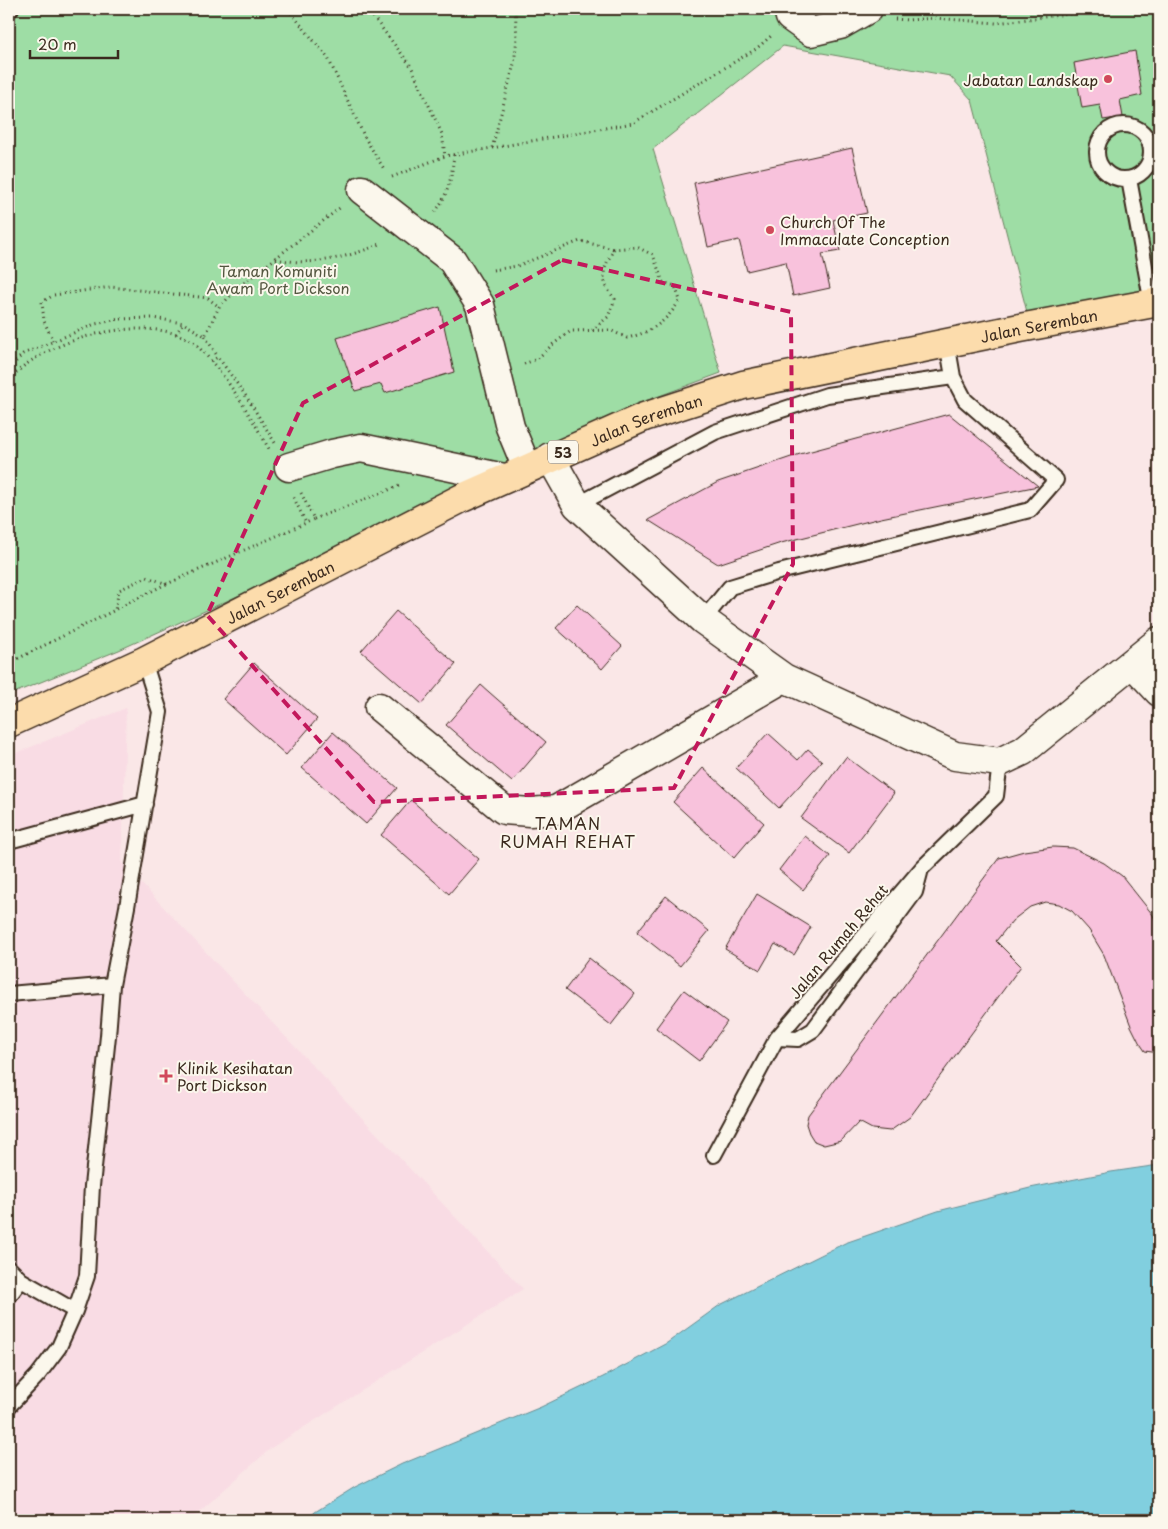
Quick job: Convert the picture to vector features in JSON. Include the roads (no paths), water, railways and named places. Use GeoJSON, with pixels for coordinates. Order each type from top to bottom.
{"type":"FeatureCollection","features":[{"type":"Feature","properties":{"kind":"main road","name":"Jalan Seremban"},"geometry":{"type":"LineString","coordinates":[[9,723],[144,661],[462,498],[644,417],[743,385],[947,342],[1155,303]]}},
{"type":"Feature","properties":{"kind":"street"},"geometry":{"type":"LineString","coordinates":[[789,13],[811,32],[840,25],[862,12]]}},
{"type":"Feature","properties":{"kind":"street"},"geometry":{"type":"LineString","coordinates":[[362,190],[452,260],[480,305],[510,427],[527,468]]}},
{"type":"Feature","properties":{"kind":"street"},"geometry":{"type":"LineString","coordinates":[[283,470],[332,454],[361,448],[527,468],[577,505],[703,620],[784,678],[955,756],[1000,762],[1023,750],[1159,640]]}},
{"type":"Feature","properties":{"kind":"street"},"geometry":{"type":"LineString","coordinates":[[1132,663],[1159,692]]}},
{"type":"Feature","properties":{"kind":"street"},"geometry":{"type":"LineString","coordinates":[[379,707],[504,810],[530,812],[556,810],[784,678]]}},
{"type":"Feature","properties":{"kind":"lane"},"geometry":{"type":"LineString","coordinates":[[1129,179],[1155,303]]}},
{"type":"Feature","properties":{"kind":"lane"},"geometry":{"type":"LineString","coordinates":[[703,620],[730,587],[779,572],[1030,510],[1056,480],[965,400],[953,377],[947,342]]}},
{"type":"Feature","properties":{"kind":"lane"},"geometry":{"type":"LineString","coordinates":[[577,505],[715,432],[828,395],[953,377]]}},
{"type":"Feature","properties":{"kind":"lane"},"geometry":{"type":"LineString","coordinates":[[9,1406],[38,1375],[59,1347],[87,1276],[92,1186],[112,985],[160,712],[144,661]]}},
{"type":"Feature","properties":{"kind":"lane","name":"Jalan Rumah Rehat"},"geometry":{"type":"LineString","coordinates":[[714,1155],[777,1038],[922,868],[996,796],[1000,762]]}},
{"type":"Feature","properties":{"kind":"lane"},"geometry":{"type":"LineString","coordinates":[[9,841],[145,804]]}},
{"type":"Feature","properties":{"kind":"lane"},"geometry":{"type":"LineString","coordinates":[[777,1038],[798,1039],[813,1030],[915,892],[922,868]]}},
{"type":"Feature","properties":{"kind":"lane"},"geometry":{"type":"LineString","coordinates":[[9,994],[112,985]]}},
{"type":"Feature","properties":{"kind":"lane"},"geometry":{"type":"LineString","coordinates":[[9,1268],[21,1280],[75,1310]]}},
{"type":"Feature","properties":{"kind":"lane"},"geometry":{"type":"LineString","coordinates":[[9,1296],[21,1280]]}},
{"type":"Feature","properties":{"kind":"water"},"geometry":{"type":"Polygon","coordinates":[[[1159,1165],[1159,1520],[306,1520],[315,1512],[355,1487],[402,1464],[541,1407],[603,1377],[667,1343],[720,1305],[845,1243],[938,1211],[1030,1188],[1111,1172],[1159,1165]]]}},
{"type":"Feature","properties":{"kind":"place","name":"Jabatan Landskap"},"geometry":{"type":"Point","coordinates":[1108,79]}},
{"type":"Feature","properties":{"kind":"place","name":"Church Of The Immaculate Conception"},"geometry":{"type":"Point","coordinates":[770,230]}},
{"type":"Feature","properties":{"kind":"place","name":"Klinik Kesihatan Port Dickson"},"geometry":{"type":"Point","coordinates":[166,1076]}},
{"type":"Feature","properties":{"kind":"district","name":"TAMAN RUMAH REHAT"},"geometry":{"type":"Point","coordinates":[568,832]}},
{"type":"Feature","properties":{"kind":"park label","name":"Taman Komuniti Awam Port Dickson"},"geometry":{"type":"Point","coordinates":[278,278]}}]}
